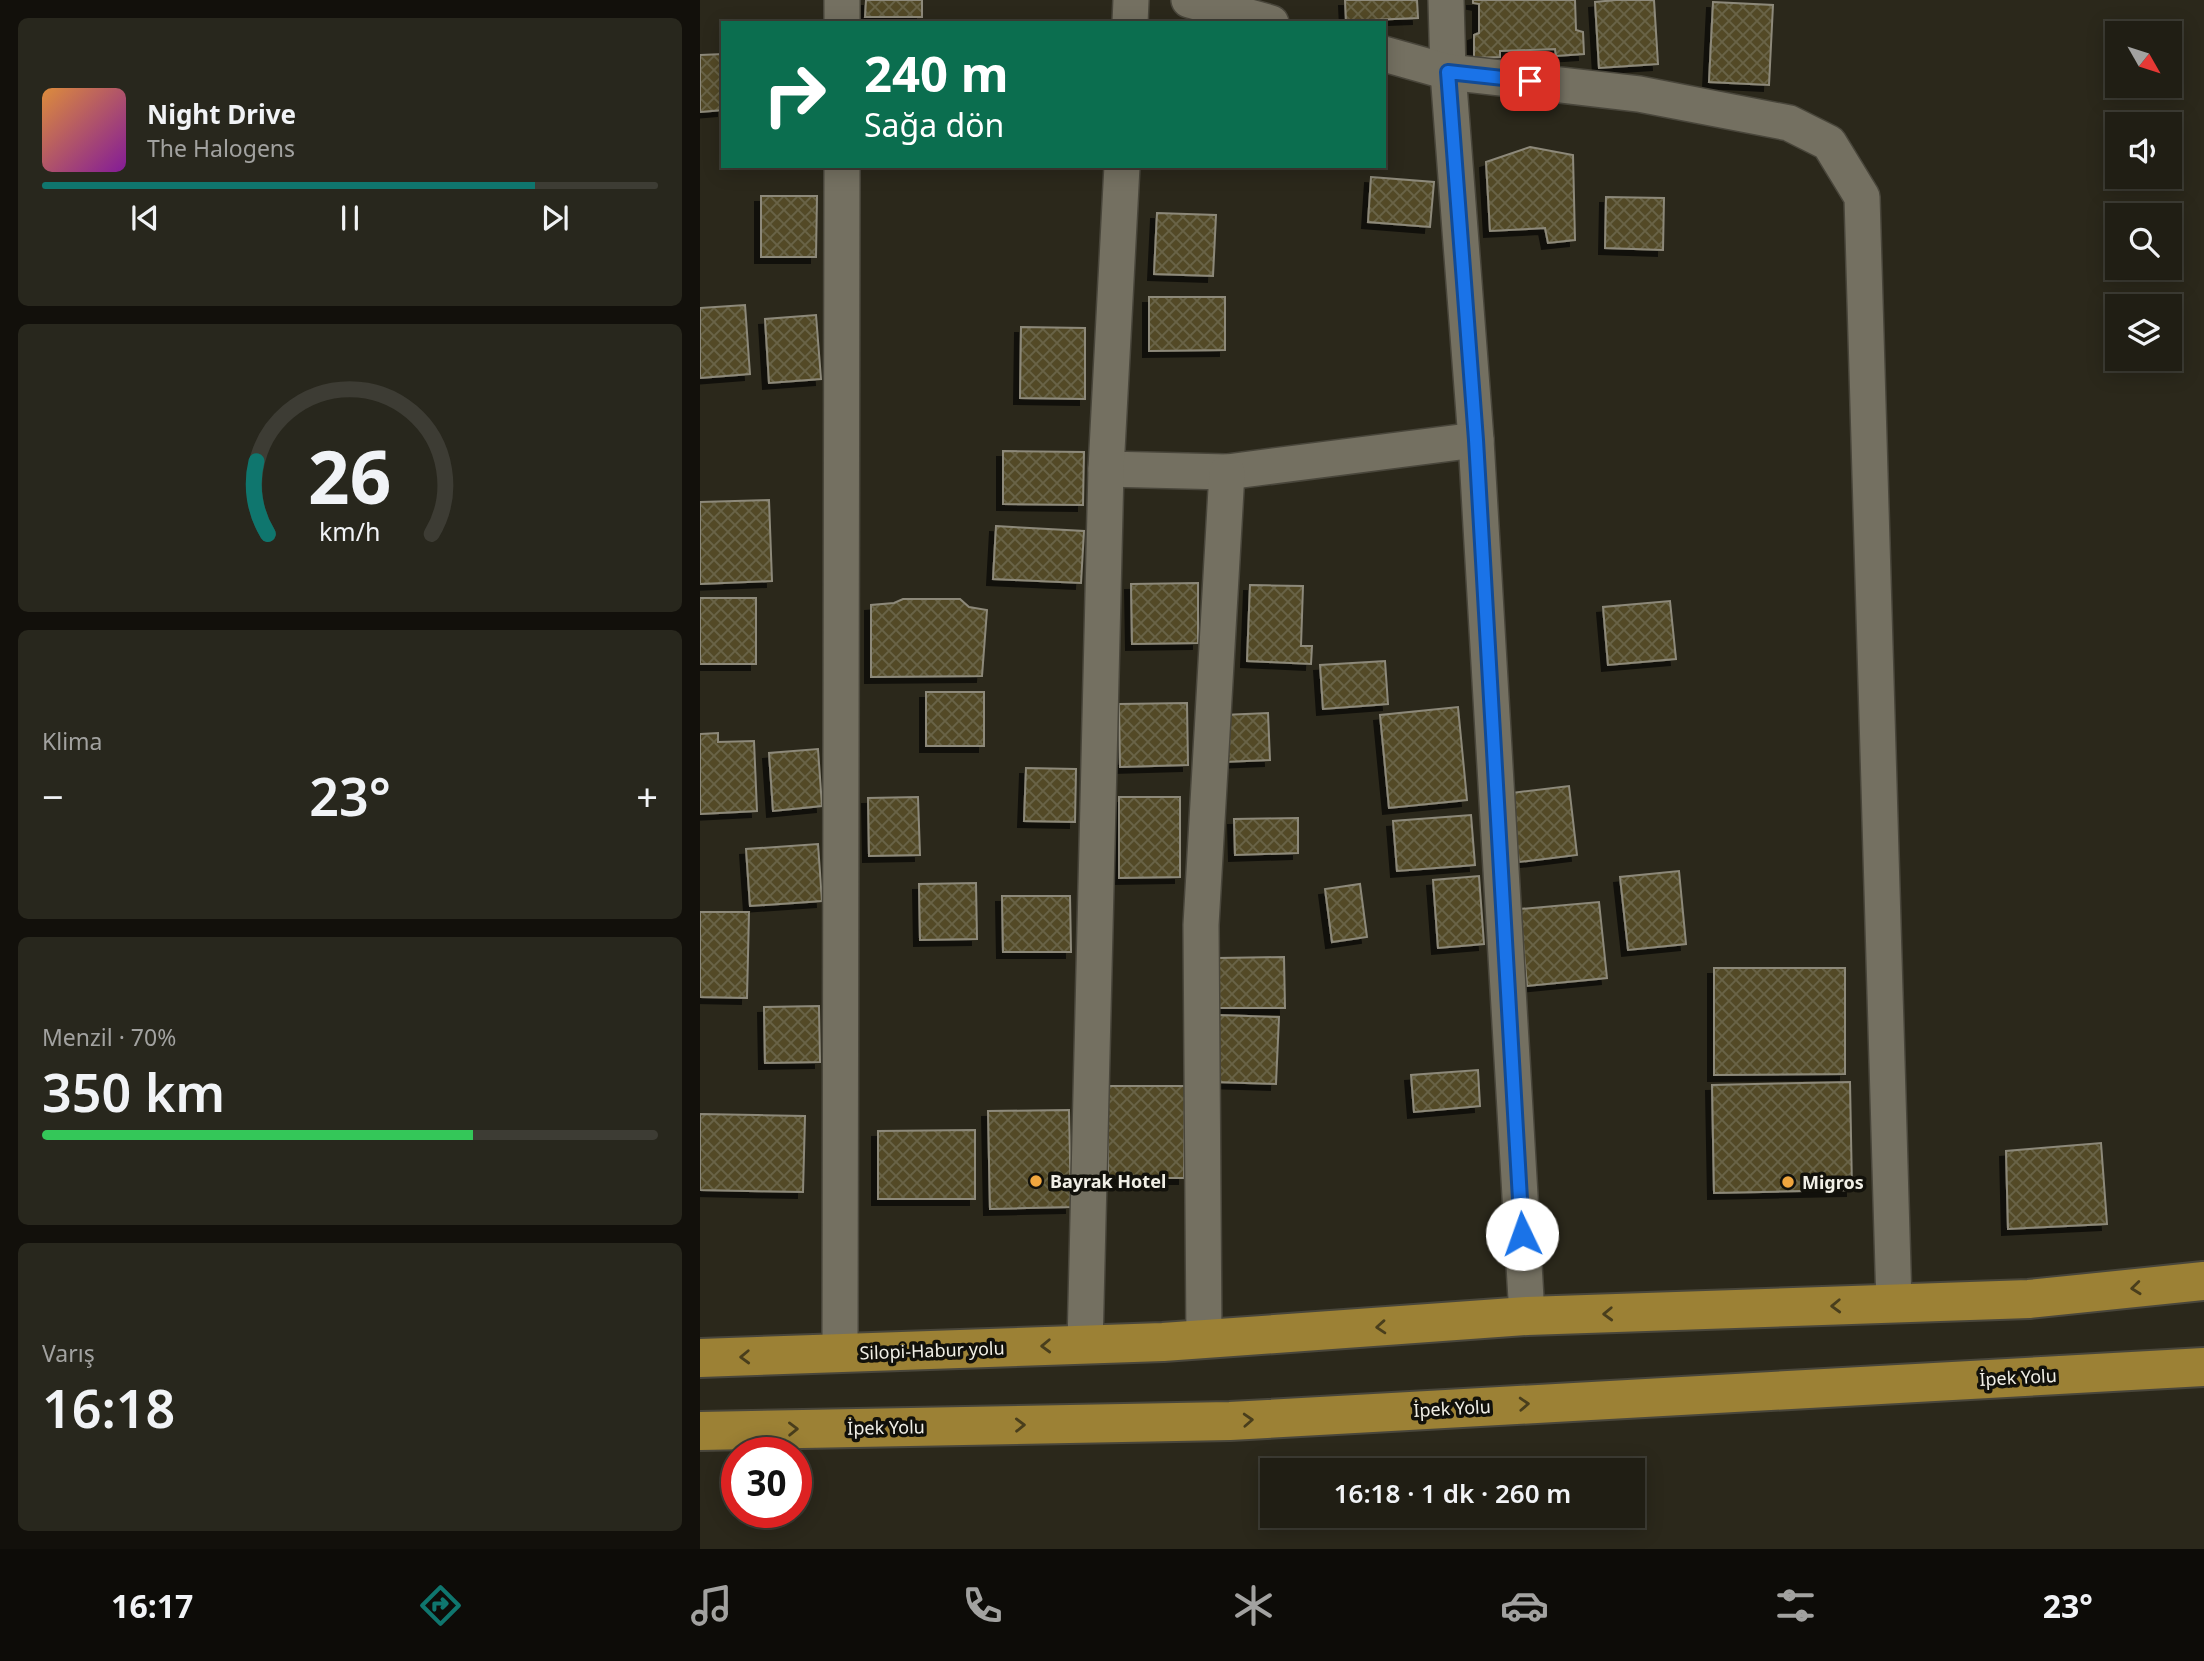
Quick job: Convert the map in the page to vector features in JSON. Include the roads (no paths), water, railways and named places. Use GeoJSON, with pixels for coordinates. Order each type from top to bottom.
{"type":"FeatureCollection","features":[{"type":"Feature","properties":{"kind":"highway","name":"Silopi-Habur yolu"},"geometry":{"type":"LineString","coordinates":[[700,1358],[1163,1342],[1527,1316],[2029,1299],[2204,1281]]}},
{"type":"Feature","properties":{"kind":"highway","name":"İpek Yolu"},"geometry":{"type":"LineString","coordinates":[[700,1431],[1230,1421],[2204,1367]]}},
{"type":"Feature","properties":{"kind":"street"},"geometry":{"type":"LineString","coordinates":[[842,0],[842,21]]}},
{"type":"Feature","properties":{"kind":"street"},"geometry":{"type":"LineString","coordinates":[[1130,21],[1132,0]]}},
{"type":"Feature","properties":{"kind":"street"},"geometry":{"type":"LineString","coordinates":[[1189,0],[1264,21]]}},
{"type":"Feature","properties":{"kind":"street"},"geometry":{"type":"LineString","coordinates":[[1446,0],[1448,72],[1476,440],[1527,1316]]}},
{"type":"Feature","properties":{"kind":"street"},"geometry":{"type":"LineString","coordinates":[[1386,55],[1448,72],[1639,94],[1789,123],[1829,143],[1862,197],[1894,1304]]}},
{"type":"Feature","properties":{"kind":"street"},"geometry":{"type":"LineString","coordinates":[[840,1354],[842,168]]}},
{"type":"Feature","properties":{"kind":"street"},"geometry":{"type":"LineString","coordinates":[[1085,1345],[1106,469],[1122,168]]}},
{"type":"Feature","properties":{"kind":"street"},"geometry":{"type":"LineString","coordinates":[[1106,469],[1227,472],[1476,440]]}},
{"type":"Feature","properties":{"kind":"street"},"geometry":{"type":"LineString","coordinates":[[1204,1339],[1201,925],[1227,472]]}},
{"type":"Feature","properties":{"kind":"place","name":"Bayrak Hotel"},"geometry":{"type":"Point","coordinates":[1036,1181]}},
{"type":"Feature","properties":{"kind":"place","name":"Migros"},"geometry":{"type":"Point","coordinates":[1788,1182]}}]}
